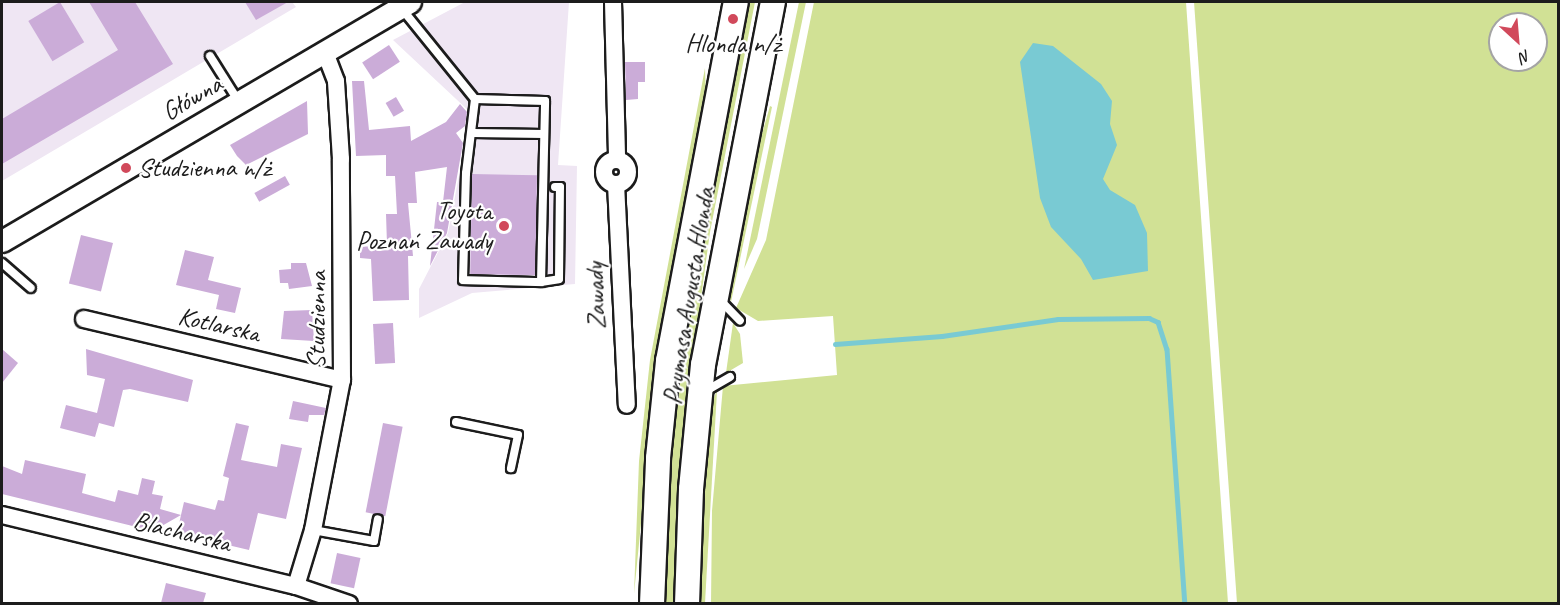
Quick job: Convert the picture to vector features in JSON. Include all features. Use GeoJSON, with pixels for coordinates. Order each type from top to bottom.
{"type":"FeatureCollection","features":[{"type":"Feature","properties":{"kind":"main road","name":"Prymasa Augusta Hlonda"},"geometry":{"type":"LineString","coordinates":[[652,603],[656,478],[668,361],[736,2]]}},
{"type":"Feature","properties":{"kind":"main road","name":"Prymasa Augusta Hlonda"},"geometry":{"type":"LineString","coordinates":[[687,603],[700,394],[714,294],[773,2]]}},
{"type":"Feature","properties":{"kind":"street","name":"Zawady"},"geometry":{"type":"LineString","coordinates":[[613,2],[617,160],[628,172],[625,180],[616,184],[627,405]]}},
{"type":"Feature","properties":{"kind":"street","name":"Główna"},"geometry":{"type":"LineString","coordinates":[[2,241],[325,52],[403,3]]}},
{"type":"Feature","properties":{"kind":"street","name":"Studzienna"},"geometry":{"type":"LineString","coordinates":[[296,586],[313,530],[342,380],[341,159],[336,81],[325,52]]}},
{"type":"Feature","properties":{"kind":"street","name":"Kotlarska"},"geometry":{"type":"LineString","coordinates":[[84,320],[342,380]]}},
{"type":"Feature","properties":{"kind":"street","name":"Blacharska"},"geometry":{"type":"LineString","coordinates":[[2,515],[296,586],[349,603]]}},
{"type":"Feature","properties":{"kind":"lane"},"geometry":{"type":"LineString","coordinates":[[403,3],[414,29],[476,99],[466,173],[464,280],[541,282],[559,279],[561,187],[555,187]]}},
{"type":"Feature","properties":{"kind":"lane"},"geometry":{"type":"LineString","coordinates":[[210,56],[239,102]]}},
{"type":"Feature","properties":{"kind":"lane"},"geometry":{"type":"LineString","coordinates":[[476,99],[545,101],[541,282]]}},
{"type":"Feature","properties":{"kind":"lane"},"geometry":{"type":"LineString","coordinates":[[473,133],[544,134]]}},
{"type":"Feature","properties":{"kind":"lane"},"geometry":{"type":"LineString","coordinates":[[2,262],[31,288]]}},
{"type":"Feature","properties":{"kind":"lane"},"geometry":{"type":"LineString","coordinates":[[714,294],[740,321]]}},
{"type":"Feature","properties":{"kind":"lane"},"geometry":{"type":"LineString","coordinates":[[700,394],[730,377]]}},
{"type":"Feature","properties":{"kind":"lane"},"geometry":{"type":"LineString","coordinates":[[456,422],[518,435],[511,468]]}},
{"type":"Feature","properties":{"kind":"lane"},"geometry":{"type":"LineString","coordinates":[[313,530],[374,541],[378,519]]}},
{"type":"Feature","properties":{"kind":"shaded area"},"geometry":{"type":"Polygon","coordinates":[[[2,2],[292,2],[296,7],[2,181],[2,2]]]}},
{"type":"Feature","properties":{"kind":"shaded area"},"geometry":{"type":"Polygon","coordinates":[[[465,2],[569,2],[558,165],[577,166],[575,284],[472,293],[419,318],[419,289],[448,233],[471,113],[393,40],[465,2]]]}},
{"type":"Feature","properties":{"kind":"green space"},"geometry":{"type":"Polygon","coordinates":[[[748,2],[755,2],[710,232],[689,385],[676,603],[663,604],[676,383],[748,2]]]}},
{"type":"Feature","properties":{"kind":"green space"},"geometry":{"type":"Polygon","coordinates":[[[799,2],[806,2],[757,239],[744,269],[799,2]]]}},
{"type":"Feature","properties":{"kind":"green space"},"geometry":{"type":"Polygon","coordinates":[[[814,2],[1186,2],[1228,603],[711,604],[712,511],[723,386],[837,375],[833,316],[758,321],[736,308],[766,240],[814,2]]]}},
{"type":"Feature","properties":{"kind":"green space"},"geometry":{"type":"Polygon","coordinates":[[[1194,2],[1558,2],[1558,603],[1237,603],[1194,2]]]}},
{"type":"Feature","properties":{"kind":"green space"},"geometry":{"type":"Polygon","coordinates":[[[705,68],[706,97],[657,362],[634,594],[639,461],[650,360],[705,68]]]}},
{"type":"Feature","properties":{"kind":"green space"},"geometry":{"type":"Polygon","coordinates":[[[770,106],[772,107],[731,302],[727,291],[751,172],[770,106]]]}},
{"type":"Feature","properties":{"kind":"green space"},"geometry":{"type":"Polygon","coordinates":[[[733,323],[740,334],[743,363],[726,373],[733,323]]]}},
{"type":"Feature","properties":{"kind":"green space"},"geometry":{"type":"Polygon","coordinates":[[[717,391],[705,603],[698,604],[704,462],[710,405],[717,391]]]}},
{"type":"Feature","properties":{"kind":"water"},"geometry":{"type":"Polygon","coordinates":[[[1033,43],[1053,46],[1101,84],[1112,101],[1110,124],[1117,145],[1103,179],[1110,190],[1135,205],[1147,233],[1148,271],[1093,280],[1081,259],[1051,227],[1040,198],[1020,62],[1033,43]]]}},
{"type":"Feature","properties":{"kind":"building"},"geometry":{"type":"Polygon","coordinates":[[[60,2],[84,42],[52,61],[28,21],[60,2]]]}},
{"type":"Feature","properties":{"kind":"building"},"geometry":{"type":"Polygon","coordinates":[[[89,2],[135,2],[173,64],[2,164],[2,119],[118,50],[89,2]]]}},
{"type":"Feature","properties":{"kind":"building"},"geometry":{"type":"Polygon","coordinates":[[[245,2],[288,2],[256,20],[245,2]]]}},
{"type":"Feature","properties":{"kind":"building"},"geometry":{"type":"Polygon","coordinates":[[[389,45],[400,62],[373,79],[362,62],[389,45]]]}},
{"type":"Feature","properties":{"kind":"building"},"geometry":{"type":"Polygon","coordinates":[[[625,62],[645,62],[645,82],[638,82],[638,99],[626,100],[625,62]]]}},
{"type":"Feature","properties":{"kind":"building"},"geometry":{"type":"Polygon","coordinates":[[[352,81],[364,81],[369,130],[410,126],[411,141],[446,122],[460,104],[467,112],[465,126],[456,133],[463,143],[447,233],[430,266],[437,202],[443,202],[447,167],[415,172],[417,203],[408,203],[413,256],[408,256],[409,300],[373,301],[371,259],[360,258],[360,247],[387,245],[386,214],[397,214],[395,176],[386,176],[386,155],[356,156],[352,81]]]}},
{"type":"Feature","properties":{"kind":"building"},"geometry":{"type":"Polygon","coordinates":[[[396,97],[404,111],[394,117],[386,103],[396,97]]]}},
{"type":"Feature","properties":{"kind":"building"},"geometry":{"type":"Polygon","coordinates":[[[307,101],[308,134],[246,165],[237,156],[230,145],[307,101]]]}},
{"type":"Feature","properties":{"kind":"building","name":"Toyota Poznań Zawady"},"geometry":{"type":"Polygon","coordinates":[[[472,174],[537,175],[535,275],[470,274],[472,174]]]}},
{"type":"Feature","properties":{"kind":"building"},"geometry":{"type":"Polygon","coordinates":[[[285,176],[290,185],[259,202],[254,193],[285,176]]]}},
{"type":"Feature","properties":{"kind":"building"},"geometry":{"type":"Polygon","coordinates":[[[81,235],[113,243],[101,291],[69,284],[81,235]]]}},
{"type":"Feature","properties":{"kind":"building"},"geometry":{"type":"Polygon","coordinates":[[[185,250],[214,257],[208,280],[241,288],[235,313],[216,309],[219,295],[176,285],[185,250]]]}},
{"type":"Feature","properties":{"kind":"building"},"geometry":{"type":"Polygon","coordinates":[[[291,263],[306,263],[312,286],[289,289],[288,283],[280,283],[279,270],[291,269],[291,263]]]}},
{"type":"Feature","properties":{"kind":"building"},"geometry":{"type":"Polygon","coordinates":[[[312,310],[314,341],[281,339],[284,311],[312,310]]]}},
{"type":"Feature","properties":{"kind":"building"},"geometry":{"type":"Polygon","coordinates":[[[393,323],[395,363],[375,364],[373,324],[393,323]]]}},
{"type":"Feature","properties":{"kind":"building"},"geometry":{"type":"Polygon","coordinates":[[[2,349],[18,363],[2,383],[2,349]]]}},
{"type":"Feature","properties":{"kind":"building"},"geometry":{"type":"Polygon","coordinates":[[[86,349],[193,380],[188,402],[130,389],[123,390],[114,427],[99,423],[95,437],[60,428],[66,405],[97,413],[105,379],[87,375],[86,349]]]}},
{"type":"Feature","properties":{"kind":"building"},"geometry":{"type":"Polygon","coordinates":[[[293,401],[326,408],[324,415],[309,415],[308,422],[289,419],[293,401]]]}},
{"type":"Feature","properties":{"kind":"building"},"geometry":{"type":"Polygon","coordinates":[[[236,423],[249,426],[241,460],[277,467],[281,444],[302,448],[286,519],[258,513],[249,550],[177,533],[184,502],[215,510],[218,500],[224,501],[229,478],[223,476],[236,423]]]}},
{"type":"Feature","properties":{"kind":"building"},"geometry":{"type":"Polygon","coordinates":[[[383,423],[403,427],[385,516],[366,512],[383,423]]]}},
{"type":"Feature","properties":{"kind":"building"},"geometry":{"type":"Polygon","coordinates":[[[25,460],[86,474],[82,493],[115,502],[118,490],[138,495],[142,478],[155,481],[152,494],[163,496],[160,509],[181,515],[153,531],[2,494],[2,466],[22,474],[25,460]]]}},
{"type":"Feature","properties":{"kind":"building"},"geometry":{"type":"Polygon","coordinates":[[[337,553],[360,558],[354,588],[331,583],[337,553]]]}},
{"type":"Feature","properties":{"kind":"building"},"geometry":{"type":"Polygon","coordinates":[[[166,583],[206,593],[203,603],[161,603],[166,583]]]}},
{"type":"Feature","properties":{"kind":"waterway"},"geometry":{"type":"LineString","coordinates":[[835,344],[942,336],[1058,319],[1149,318],[1158,322],[1167,349],[1185,604]]}},
{"type":"Feature","properties":{"kind":"place","name":"Hlonda n/ż"},"geometry":{"type":"Point","coordinates":[733,19]}},
{"type":"Feature","properties":{"kind":"place","name":"Studzienna n/ż"},"geometry":{"type":"Point","coordinates":[126,168]}},
{"type":"Feature","properties":{"kind":"place","name":"Toyota Poznań Zawady"},"geometry":{"type":"Point","coordinates":[504,226]}}]}
